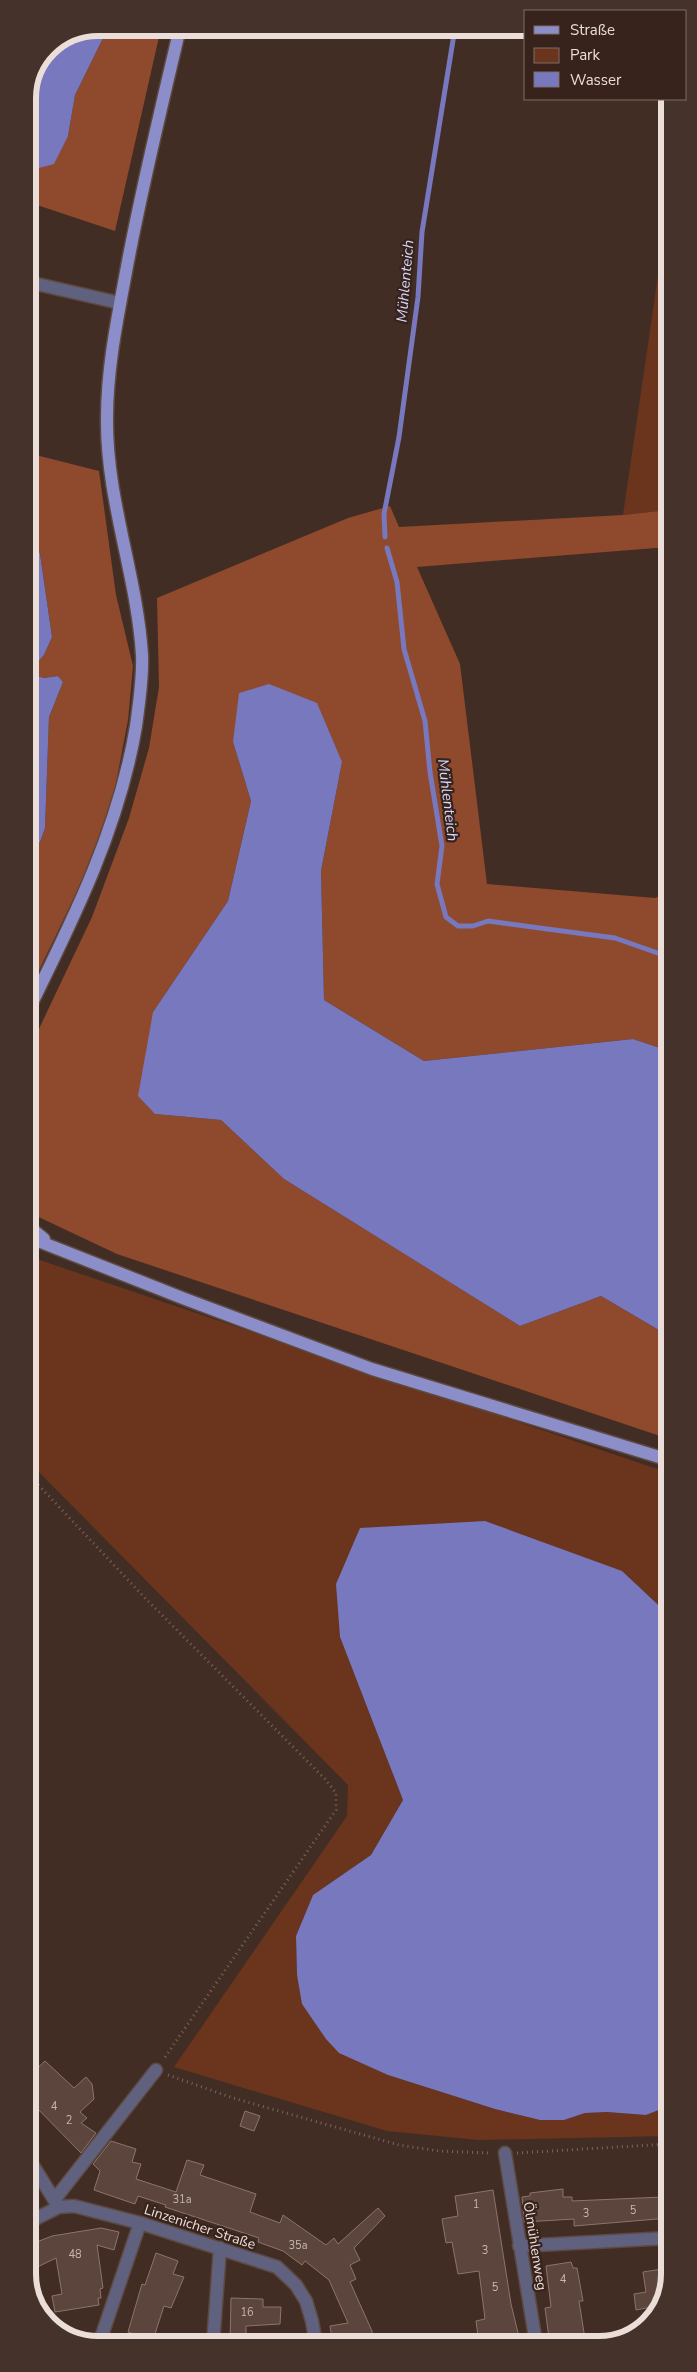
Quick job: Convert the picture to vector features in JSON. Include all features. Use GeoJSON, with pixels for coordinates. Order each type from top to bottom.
{"type":"FeatureCollection","features":[{"type":"Feature","properties":{"kind":"main road"},"geometry":{"type":"LineString","coordinates":[[36,996],[78,909],[106,841],[129,767],[140,700],[142,658],[136,597],[117,517],[109,456],[107,419],[110,366],[132,238],[178,36]]}},
{"type":"Feature","properties":{"kind":"main road"},"geometry":{"type":"LineString","coordinates":[[36,1233],[55,1249]]}},
{"type":"Feature","properties":{"kind":"main road"},"geometry":{"type":"LineString","coordinates":[[36,1241],[372,1369],[661,1458]]}},
{"type":"Feature","properties":{"kind":"street"},"geometry":{"type":"LineString","coordinates":[[36,284],[120,302]]}},
{"type":"Feature","properties":{"kind":"street"},"geometry":{"type":"LineString","coordinates":[[36,2217],[57,2203],[156,2070]]}},
{"type":"Feature","properties":{"kind":"street","name":"Ölmühlenweg"},"geometry":{"type":"LineString","coordinates":[[505,2153],[535,2336]]}},
{"type":"Feature","properties":{"kind":"street"},"geometry":{"type":"LineString","coordinates":[[36,2170],[57,2203]]}},
{"type":"Feature","properties":{"kind":"street","name":"Linzenicher Straße"},"geometry":{"type":"LineString","coordinates":[[57,2203],[140,2223],[277,2267],[296,2285],[306,2301],[315,2336]]}},
{"type":"Feature","properties":{"kind":"street"},"geometry":{"type":"LineString","coordinates":[[102,2336],[140,2223]]}},
{"type":"Feature","properties":{"kind":"street"},"geometry":{"type":"LineString","coordinates":[[519,2246],[661,2238]]}},
{"type":"Feature","properties":{"kind":"street"},"geometry":{"type":"LineString","coordinates":[[214,2336],[220,2248]]}},
{"type":"Feature","properties":{"kind":"path"},"geometry":{"type":"LineString","coordinates":[[36,1482],[145,1598],[325,1779],[336,1793],[336,1810],[156,2070],[233,2098],[399,2144],[438,2151],[505,2153],[661,2144]]}},
{"type":"Feature","properties":{"kind":"green space"},"geometry":{"type":"Polygon","coordinates":[[[661,255],[661,511],[623,515],[661,255]]]}},
{"type":"Feature","properties":{"kind":"green space"},"geometry":{"type":"Polygon","coordinates":[[[36,1259],[661,1470],[661,1608],[622,1571],[340,1637],[403,1800],[371,1855],[313,1895],[296,1936],[297,1975],[388,2075],[495,2109],[540,2120],[564,2120],[585,2113],[607,2112],[646,2115],[661,2109],[661,2136],[479,2140],[387,2131],[174,2067],[347,1816],[348,1785],[36,1469],[36,1259]]]}},
{"type":"Feature","properties":{"kind":"shaded area"},"geometry":{"type":"Polygon","coordinates":[[[104,36],[159,36],[115,231],[36,205],[36,167],[39,168],[68,136],[75,95],[104,36]]]}},
{"type":"Feature","properties":{"kind":"shaded area"},"geometry":{"type":"Polygon","coordinates":[[[36,455],[99,471],[116,595],[133,666],[128,720],[112,804],[85,875],[36,976],[36,846],[40,842],[45,828],[49,717],[63,682],[58,676],[44,678],[36,676],[36,664],[44,655],[52,637],[40,554],[36,544],[36,455]]]}},
{"type":"Feature","properties":{"kind":"shaded area"},"geometry":{"type":"Polygon","coordinates":[[[390,506],[399,527],[623,515],[661,511],[661,548],[417,567],[460,664],[487,884],[655,898],[661,895],[661,1048],[633,1039],[424,1061],[324,1000],[321,871],[342,762],[233,742],[251,801],[228,901],[153,1012],[155,1114],[221,1120],[284,1179],[520,1326],[601,1296],[661,1331],[661,1436],[117,1254],[36,1216],[36,1035],[92,917],[129,818],[149,748],[159,687],[157,598],[348,518],[390,506]]]}},
{"type":"Feature","properties":{"kind":"water"},"geometry":{"type":"Polygon","coordinates":[[[104,36],[75,95],[68,136],[54,164],[36,167],[36,99],[41,75],[47,64],[64,47],[87,37],[104,36]]]}},
{"type":"Feature","properties":{"kind":"water"},"geometry":{"type":"Polygon","coordinates":[[[36,544],[40,554],[52,637],[44,655],[36,664],[36,544]]]}},
{"type":"Feature","properties":{"kind":"water"},"geometry":{"type":"Polygon","coordinates":[[[36,676],[44,678],[58,676],[63,682],[49,717],[45,828],[40,842],[36,846],[36,676]]]}},
{"type":"Feature","properties":{"kind":"water"},"geometry":{"type":"Polygon","coordinates":[[[269,684],[317,703],[342,762],[321,871],[324,1000],[424,1061],[633,1039],[661,1048],[661,1331],[601,1296],[520,1326],[284,1179],[221,1120],[155,1114],[138,1096],[153,1012],[228,901],[251,801],[233,742],[239,693],[269,684]]]}},
{"type":"Feature","properties":{"kind":"water"},"geometry":{"type":"Polygon","coordinates":[[[485,1521],[622,1571],[661,1608],[661,2109],[646,2115],[607,2112],[585,2113],[564,2120],[540,2120],[495,2109],[388,2075],[339,2053],[326,2039],[302,2004],[297,1975],[296,1936],[313,1895],[371,1855],[403,1800],[340,1637],[336,1584],[360,1528],[485,1521]]]}},
{"type":"Feature","properties":{"kind":"building"},"geometry":{"type":"Polygon","coordinates":[[[45,2061],[74,2088],[86,2077],[92,2084],[94,2099],[80,2112],[87,2118],[81,2123],[96,2133],[81,2153],[36,2107],[36,2069],[45,2061]]]}},
{"type":"Feature","properties":{"kind":"building"},"geometry":{"type":"Polygon","coordinates":[[[245,2111],[260,2116],[254,2131],[240,2126],[245,2111]]]}},
{"type":"Feature","properties":{"kind":"building"},"geometry":{"type":"Polygon","coordinates":[[[111,2141],[136,2149],[132,2162],[141,2164],[136,2179],[176,2192],[187,2160],[204,2165],[200,2175],[256,2194],[250,2212],[280,2223],[283,2215],[326,2245],[334,2238],[338,2244],[378,2208],[385,2216],[354,2248],[360,2260],[350,2265],[356,2279],[350,2282],[372,2331],[372,2336],[332,2336],[330,2326],[348,2323],[329,2280],[305,2261],[302,2265],[283,2251],[258,2242],[259,2238],[165,2207],[166,2205],[138,2196],[135,2204],[94,2190],[100,2171],[93,2164],[111,2141]]]}},
{"type":"Feature","properties":{"kind":"building"},"geometry":{"type":"Polygon","coordinates":[[[563,2189],[563,2197],[572,2197],[572,2201],[661,2197],[661,2219],[574,2226],[574,2219],[524,2222],[522,2197],[530,2196],[530,2193],[563,2189]]]}},
{"type":"Feature","properties":{"kind":"building"},"geometry":{"type":"Polygon","coordinates":[[[493,2190],[511,2304],[519,2336],[478,2336],[476,2321],[485,2319],[479,2271],[458,2274],[452,2242],[446,2243],[442,2219],[458,2216],[455,2196],[493,2190]]]}},
{"type":"Feature","properties":{"kind":"building"},"geometry":{"type":"Polygon","coordinates":[[[101,2228],[119,2232],[114,2250],[97,2245],[103,2288],[100,2289],[101,2298],[98,2298],[99,2305],[55,2312],[52,2296],[62,2294],[56,2258],[36,2268],[36,2242],[52,2236],[101,2228]]]}},
{"type":"Feature","properties":{"kind":"building"},"geometry":{"type":"Polygon","coordinates":[[[156,2253],[178,2261],[173,2274],[184,2277],[171,2308],[164,2306],[154,2336],[140,2336],[128,2332],[142,2284],[145,2285],[156,2253]]]}},
{"type":"Feature","properties":{"kind":"building"},"geometry":{"type":"Polygon","coordinates":[[[571,2262],[573,2268],[577,2268],[583,2301],[579,2301],[585,2336],[571,2336],[571,2334],[549,2336],[545,2308],[551,2307],[546,2266],[571,2262]]]}},
{"type":"Feature","properties":{"kind":"building"},"geometry":{"type":"Polygon","coordinates":[[[661,2269],[660,2285],[650,2307],[636,2310],[634,2294],[646,2292],[643,2272],[661,2269]]]}},
{"type":"Feature","properties":{"kind":"building"},"geometry":{"type":"Polygon","coordinates":[[[231,2298],[263,2299],[263,2307],[281,2307],[280,2324],[246,2326],[246,2336],[230,2336],[231,2298]]]}},
{"type":"Feature","properties":{"kind":"waterway","name":"Mühlenteich"},"geometry":{"type":"LineString","coordinates":[[385,537],[384,514],[399,437],[418,297],[422,232],[454,36]]}},
{"type":"Feature","properties":{"kind":"waterway","name":"Mühlenteich"},"geometry":{"type":"LineString","coordinates":[[387,548],[397,582],[404,649],[425,721],[430,772],[442,846],[437,884],[446,917],[458,926],[473,926],[488,921],[615,938],[661,954]]}}]}
